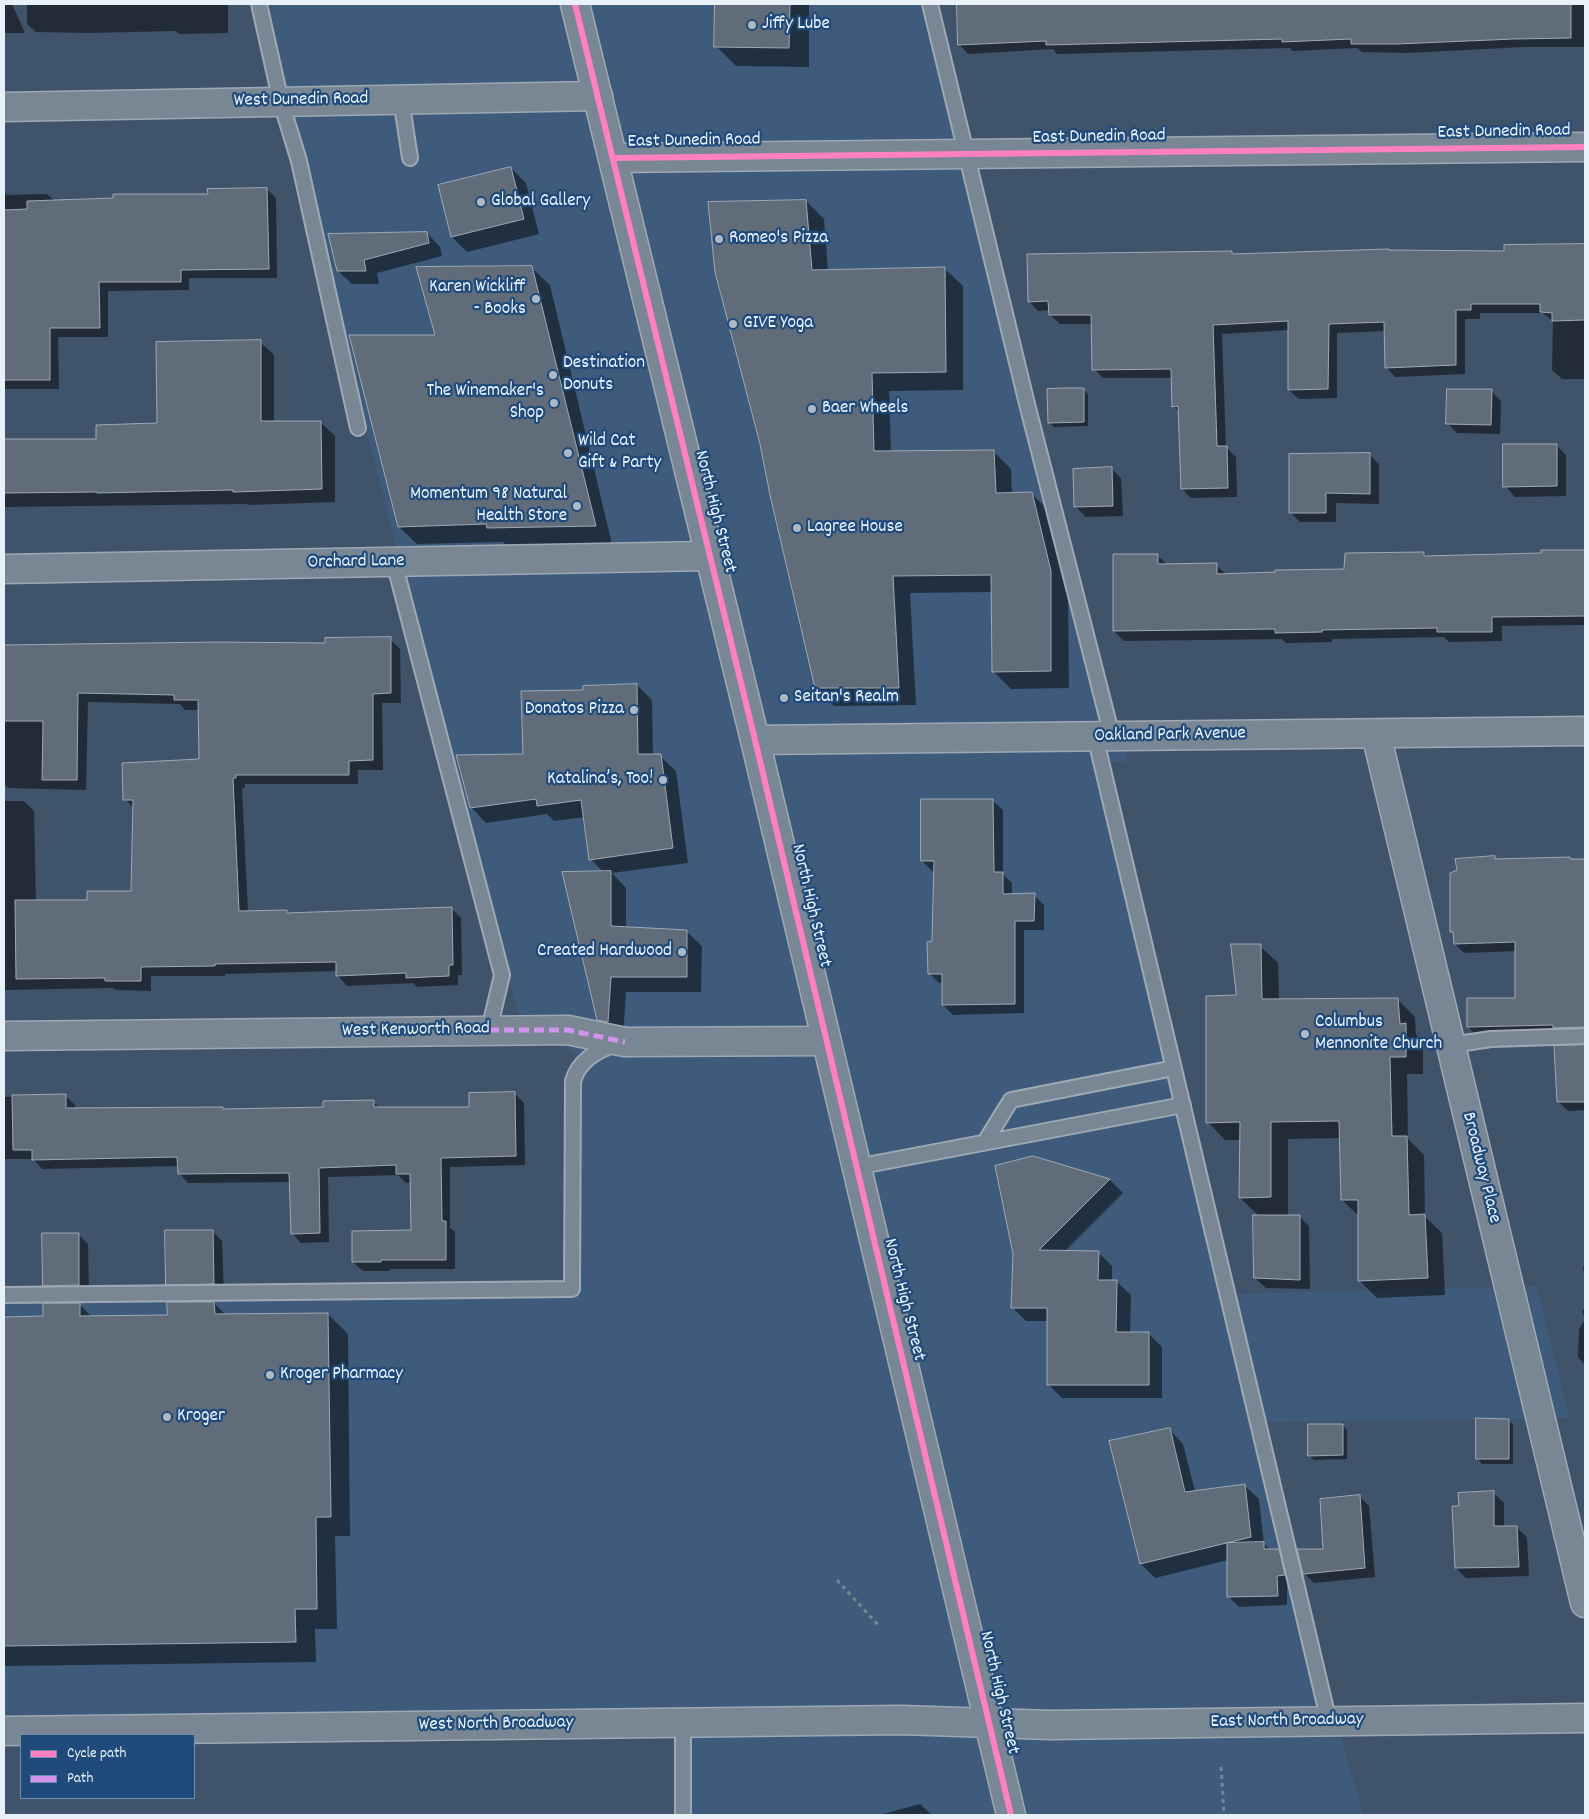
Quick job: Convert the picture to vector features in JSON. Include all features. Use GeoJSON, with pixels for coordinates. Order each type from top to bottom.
{"type":"FeatureCollection","features":[{"type":"Feature","properties":{"kind":"street","name":"North High Street"},"geometry":{"type":"LineString","coordinates":[[575,4],[755,740],[1011,1815]]}},
{"type":"Feature","properties":{"kind":"street","name":"West Dunedin Road"},"geometry":{"type":"LineString","coordinates":[[4,107],[598,96]]}},
{"type":"Feature","properties":{"kind":"street","name":"East Dunedin Road"},"geometry":{"type":"LineString","coordinates":[[613,158],[1585,147]]}},
{"type":"Feature","properties":{"kind":"street","name":"Orchard Lane"},"geometry":{"type":"LineString","coordinates":[[4,569],[709,556]]}},
{"type":"Feature","properties":{"kind":"street","name":"Oakland Park Avenue"},"geometry":{"type":"LineString","coordinates":[[755,740],[1585,731]]}},
{"type":"Feature","properties":{"kind":"street","name":"Broadway Place"},"geometry":{"type":"LineString","coordinates":[[1376,734],[1585,1603]]}},
{"type":"Feature","properties":{"kind":"street","name":"West Kenworth Road"},"geometry":{"type":"LineString","coordinates":[[4,1036],[568,1030],[625,1042],[826,1041]]}},
{"type":"Feature","properties":{"kind":"street","name":"East North Broadway"},"geometry":{"type":"LineString","coordinates":[[989,1722],[1050,1725],[1585,1718]]}},
{"type":"Feature","properties":{"kind":"street","name":"West North Broadway"},"geometry":{"type":"LineString","coordinates":[[4,1731],[902,1720],[989,1722]]}},
{"type":"Feature","properties":{"kind":"lane"},"geometry":{"type":"LineString","coordinates":[[259,4],[281,102],[299,161],[358,428]]}},
{"type":"Feature","properties":{"kind":"lane"},"geometry":{"type":"LineString","coordinates":[[930,4],[1027,404],[1103,736],[1174,1068],[1329,1722]]}},
{"type":"Feature","properties":{"kind":"lane"},"geometry":{"type":"LineString","coordinates":[[401,99],[410,158]]}},
{"type":"Feature","properties":{"kind":"lane"},"geometry":{"type":"LineString","coordinates":[[394,562],[502,975],[489,1030]]}},
{"type":"Feature","properties":{"kind":"lane"},"geometry":{"type":"LineString","coordinates":[[1451,1046],[1491,1039],[1585,1036]]}},
{"type":"Feature","properties":{"kind":"lane"},"geometry":{"type":"LineString","coordinates":[[4,1295],[572,1289],[573,1081],[576,1070],[585,1060],[598,1052],[625,1042]]}},
{"type":"Feature","properties":{"kind":"lane"},"geometry":{"type":"LineString","coordinates":[[985,1142],[1011,1100],[1174,1068]]}},
{"type":"Feature","properties":{"kind":"lane"},"geometry":{"type":"LineString","coordinates":[[856,1166],[1183,1105]]}},
{"type":"Feature","properties":{"kind":"lane"},"geometry":{"type":"LineString","coordinates":[[683,1723],[683,1815]]}},
{"type":"Feature","properties":{"kind":"path"},"geometry":{"type":"LineString","coordinates":[[837,1580],[880,1627]]}},
{"type":"Feature","properties":{"kind":"path"},"geometry":{"type":"LineString","coordinates":[[1221,1767],[1224,1815]]}},
{"type":"Feature","properties":{"kind":"shaded area"},"geometry":{"type":"Polygon","coordinates":[[[257,4],[929,4],[964,147],[1128,761],[1108,762],[1230,1294],[1537,1286],[1569,1418],[1254,1422],[1363,1815],[677,1815],[675,1719],[4,1729],[4,1293],[579,1283],[576,1054],[519,1016],[283,112],[257,4]]]}},
{"type":"Feature","properties":{"kind":"building","name":"Jiffy Lube"},"geometry":{"type":"Polygon","coordinates":[[[715,4],[790,4],[789,48],[714,47],[715,4]]]}},
{"type":"Feature","properties":{"kind":"building"},"geometry":{"type":"Polygon","coordinates":[[[957,4],[1571,4],[1571,38],[1397,44],[1351,44],[1351,39],[1282,42],[1282,39],[1046,45],[1046,41],[958,45],[957,4]]]}},
{"type":"Feature","properties":{"kind":"building","name":"Global Gallery"},"geometry":{"type":"Polygon","coordinates":[[[511,167],[524,219],[451,237],[438,185],[511,167]]]}},
{"type":"Feature","properties":{"kind":"building"},"geometry":{"type":"Polygon","coordinates":[[[267,188],[269,269],[181,270],[181,282],[99,282],[100,328],[50,328],[50,380],[4,380],[4,210],[27,209],[27,201],[113,198],[113,194],[208,194],[207,189],[267,188]]]}},
{"type":"Feature","properties":{"kind":"building"},"geometry":{"type":"Polygon","coordinates":[[[806,200],[812,270],[945,267],[946,372],[872,373],[874,451],[994,450],[996,493],[1032,492],[1051,571],[1051,671],[992,672],[991,575],[893,576],[899,688],[815,688],[760,444],[715,272],[708,202],[806,200]]]}},
{"type":"Feature","properties":{"kind":"building"},"geometry":{"type":"Polygon","coordinates":[[[427,232],[429,243],[364,260],[366,271],[337,271],[328,234],[427,232]]]}},
{"type":"Feature","properties":{"kind":"building"},"geometry":{"type":"Polygon","coordinates":[[[1585,244],[1585,320],[1552,321],[1552,313],[1540,312],[1540,304],[1471,304],[1471,310],[1456,310],[1456,365],[1385,368],[1384,322],[1329,324],[1328,389],[1288,390],[1288,321],[1213,325],[1217,446],[1227,446],[1228,488],[1181,489],[1178,406],[1172,407],[1171,369],[1092,370],[1091,315],[1049,315],[1048,301],[1028,302],[1027,254],[1232,251],[1232,254],[1389,249],[1504,251],[1504,245],[1585,244]]]}},
{"type":"Feature","properties":{"kind":"building"},"geometry":{"type":"Polygon","coordinates":[[[532,266],[596,526],[487,528],[486,524],[398,527],[349,335],[435,335],[416,267],[532,266]]]}},
{"type":"Feature","properties":{"kind":"building"},"geometry":{"type":"Polygon","coordinates":[[[261,340],[261,421],[321,421],[322,489],[233,492],[233,490],[4,493],[4,439],[96,439],[96,425],[157,423],[156,342],[261,340]]]}},
{"type":"Feature","properties":{"kind":"building"},"geometry":{"type":"Polygon","coordinates":[[[1084,388],[1084,422],[1048,423],[1047,389],[1084,388]]]}},
{"type":"Feature","properties":{"kind":"building"},"geometry":{"type":"Polygon","coordinates":[[[1447,389],[1492,389],[1491,425],[1446,424],[1447,389]]]}},
{"type":"Feature","properties":{"kind":"building"},"geometry":{"type":"Polygon","coordinates":[[[1503,444],[1557,444],[1557,486],[1503,487],[1503,444]]]}},
{"type":"Feature","properties":{"kind":"building"},"geometry":{"type":"Polygon","coordinates":[[[1370,453],[1370,494],[1326,493],[1326,513],[1289,513],[1289,454],[1370,453]]]}},
{"type":"Feature","properties":{"kind":"building"},"geometry":{"type":"Polygon","coordinates":[[[1112,467],[1113,506],[1074,507],[1073,469],[1112,467]]]}},
{"type":"Feature","properties":{"kind":"building"},"geometry":{"type":"Polygon","coordinates":[[[1541,550],[1585,550],[1585,616],[1492,617],[1492,632],[1437,632],[1437,628],[1322,630],[1322,632],[1275,633],[1275,629],[1113,631],[1113,554],[1158,554],[1158,564],[1217,563],[1217,574],[1275,572],[1275,570],[1344,569],[1345,553],[1424,552],[1424,556],[1541,553],[1541,550]]]}},
{"type":"Feature","properties":{"kind":"building"},"geometry":{"type":"Polygon","coordinates":[[[391,637],[391,693],[373,694],[373,760],[349,761],[349,775],[236,775],[236,778],[233,778],[239,911],[287,910],[287,913],[452,907],[453,965],[449,965],[449,976],[406,978],[406,973],[336,976],[336,962],[141,967],[141,981],[105,981],[105,978],[16,979],[15,900],[87,900],[87,891],[131,891],[133,800],[123,800],[122,763],[199,759],[198,700],[174,700],[174,695],[78,693],[77,780],[42,780],[43,721],[4,721],[4,645],[218,642],[325,643],[325,638],[391,637]]]}},
{"type":"Feature","properties":{"kind":"building"},"geometry":{"type":"Polygon","coordinates":[[[637,684],[638,754],[661,754],[673,848],[589,860],[581,800],[537,806],[536,799],[470,808],[456,755],[523,754],[521,691],[583,690],[583,686],[637,684]]]}},
{"type":"Feature","properties":{"kind":"building"},"geometry":{"type":"Polygon","coordinates":[[[921,799],[993,799],[994,872],[1003,872],[1003,894],[1035,893],[1034,921],[1015,921],[1015,1004],[942,1005],[942,974],[928,974],[927,942],[932,941],[934,861],[921,861],[921,799]]]}},
{"type":"Feature","properties":{"kind":"building"},"geometry":{"type":"Polygon","coordinates":[[[1495,856],[1495,859],[1570,857],[1570,859],[1585,859],[1585,1027],[1553,1028],[1553,1025],[1467,1027],[1467,998],[1515,998],[1515,942],[1454,944],[1453,932],[1450,932],[1450,873],[1457,870],[1455,859],[1495,856]]]}},
{"type":"Feature","properties":{"kind":"building"},"geometry":{"type":"Polygon","coordinates":[[[611,871],[611,926],[687,930],[687,977],[611,977],[608,1022],[597,1020],[562,872],[611,871]]]}},
{"type":"Feature","properties":{"kind":"building"},"geometry":{"type":"Polygon","coordinates":[[[1231,944],[1261,944],[1262,999],[1398,998],[1400,1024],[1406,1023],[1406,1057],[1390,1057],[1392,1136],[1407,1136],[1409,1215],[1425,1214],[1428,1278],[1358,1281],[1358,1200],[1341,1200],[1339,1121],[1271,1122],[1271,1197],[1239,1198],[1240,1122],[1206,1123],[1206,996],[1236,995],[1231,944]]]}},
{"type":"Feature","properties":{"kind":"building"},"geometry":{"type":"Polygon","coordinates":[[[1585,1045],[1585,1102],[1557,1102],[1554,1046],[1585,1045]]]}},
{"type":"Feature","properties":{"kind":"building"},"geometry":{"type":"Polygon","coordinates":[[[515,1092],[516,1156],[441,1158],[442,1221],[446,1221],[446,1260],[352,1262],[352,1231],[411,1230],[410,1174],[396,1174],[396,1165],[319,1168],[320,1233],[291,1234],[289,1173],[178,1174],[177,1157],[32,1160],[32,1150],[13,1150],[12,1095],[66,1094],[66,1108],[223,1107],[223,1109],[323,1107],[323,1101],[374,1100],[374,1107],[469,1107],[469,1093],[515,1092]]]}},
{"type":"Feature","properties":{"kind":"building"},"geometry":{"type":"Polygon","coordinates":[[[1033,1156],[1110,1179],[1039,1250],[1099,1251],[1098,1280],[1117,1280],[1116,1332],[1149,1332],[1149,1385],[1047,1385],[1047,1308],[1011,1308],[1013,1254],[995,1166],[1033,1156]]]}},
{"type":"Feature","properties":{"kind":"building"},"geometry":{"type":"Polygon","coordinates":[[[1253,1215],[1300,1215],[1300,1280],[1254,1278],[1253,1215]]]}},
{"type":"Feature","properties":{"kind":"building"},"geometry":{"type":"Polygon","coordinates":[[[165,1230],[213,1230],[214,1284],[166,1285],[165,1230]]]}},
{"type":"Feature","properties":{"kind":"building"},"geometry":{"type":"Polygon","coordinates":[[[42,1233],[79,1233],[79,1285],[43,1286],[42,1233]]]}},
{"type":"Feature","properties":{"kind":"building","name":"Kroger"},"geometry":{"type":"Polygon","coordinates":[[[167,1302],[214,1302],[215,1314],[328,1313],[331,1517],[316,1517],[317,1609],[295,1609],[296,1642],[4,1646],[4,1317],[43,1316],[43,1303],[80,1303],[80,1316],[167,1315],[167,1302]]]}},
{"type":"Feature","properties":{"kind":"building"},"geometry":{"type":"Polygon","coordinates":[[[1476,1418],[1509,1419],[1509,1459],[1476,1459],[1476,1418]]]}},
{"type":"Feature","properties":{"kind":"building"},"geometry":{"type":"Polygon","coordinates":[[[1308,1424],[1343,1424],[1343,1455],[1308,1456],[1308,1424]]]}},
{"type":"Feature","properties":{"kind":"building"},"geometry":{"type":"Polygon","coordinates":[[[1170,1428],[1185,1492],[1245,1484],[1251,1537],[1140,1564],[1109,1441],[1170,1428]]]}},
{"type":"Feature","properties":{"kind":"building"},"geometry":{"type":"Polygon","coordinates":[[[1494,1491],[1494,1526],[1517,1526],[1519,1567],[1455,1568],[1452,1506],[1459,1506],[1458,1493],[1494,1491]]]}},
{"type":"Feature","properties":{"kind":"building"},"geometry":{"type":"Polygon","coordinates":[[[1360,1495],[1365,1568],[1303,1574],[1297,1549],[1323,1549],[1320,1499],[1360,1495]]]}},
{"type":"Feature","properties":{"kind":"building"},"geometry":{"type":"Polygon","coordinates":[[[1264,1542],[1264,1549],[1279,1549],[1285,1575],[1277,1576],[1278,1596],[1227,1597],[1227,1543],[1264,1542]]]}},
{"type":"Feature","properties":{"kind":"marked path"},"geometry":{"type":"LineString","coordinates":[[489,1030],[568,1030],[625,1042]]}},
{"type":"Feature","properties":{"kind":"cycle path"},"geometry":{"type":"LineString","coordinates":[[575,4],[755,740],[1011,1815]]}},
{"type":"Feature","properties":{"kind":"cycle path"},"geometry":{"type":"LineString","coordinates":[[613,158],[1585,147]]}},
{"type":"Feature","properties":{"kind":"place","name":"Jiffy Lube"},"geometry":{"type":"Point","coordinates":[752,25]}},
{"type":"Feature","properties":{"kind":"place","name":"Global Gallery"},"geometry":{"type":"Point","coordinates":[481,202]}},
{"type":"Feature","properties":{"kind":"place","name":"Romeo's Pizza"},"geometry":{"type":"Point","coordinates":[719,239]}},
{"type":"Feature","properties":{"kind":"place","name":"Karen Wickliff - Books"},"geometry":{"type":"Point","coordinates":[536,299]}},
{"type":"Feature","properties":{"kind":"place","name":"GIVE Yoga"},"geometry":{"type":"Point","coordinates":[733,324]}},
{"type":"Feature","properties":{"kind":"place","name":"Destination Donuts"},"geometry":{"type":"Point","coordinates":[553,375]}},
{"type":"Feature","properties":{"kind":"place","name":"The Winemaker's Shop"},"geometry":{"type":"Point","coordinates":[554,403]}},
{"type":"Feature","properties":{"kind":"place","name":"Baer Wheels"},"geometry":{"type":"Point","coordinates":[812,409]}},
{"type":"Feature","properties":{"kind":"place","name":"Wild Cat Gift & Party"},"geometry":{"type":"Point","coordinates":[568,453]}},
{"type":"Feature","properties":{"kind":"place","name":"Momentum 98 Natural Health Store"},"geometry":{"type":"Point","coordinates":[577,506]}},
{"type":"Feature","properties":{"kind":"place","name":"Lagree House"},"geometry":{"type":"Point","coordinates":[797,528]}},
{"type":"Feature","properties":{"kind":"place","name":"Seitan's Realm"},"geometry":{"type":"Point","coordinates":[784,698]}},
{"type":"Feature","properties":{"kind":"place","name":"Donatos Pizza"},"geometry":{"type":"Point","coordinates":[634,710]}},
{"type":"Feature","properties":{"kind":"place","name":"Katalina’s, Too!"},"geometry":{"type":"Point","coordinates":[663,780]}},
{"type":"Feature","properties":{"kind":"place","name":"Created Hardwood"},"geometry":{"type":"Point","coordinates":[682,952]}},
{"type":"Feature","properties":{"kind":"place","name":"Columbus Mennonite Church"},"geometry":{"type":"Point","coordinates":[1305,1034]}},
{"type":"Feature","properties":{"kind":"place","name":"Kroger Pharmacy"},"geometry":{"type":"Point","coordinates":[270,1375]}},
{"type":"Feature","properties":{"kind":"place","name":"Kroger"},"geometry":{"type":"Point","coordinates":[167,1417]}}]}
